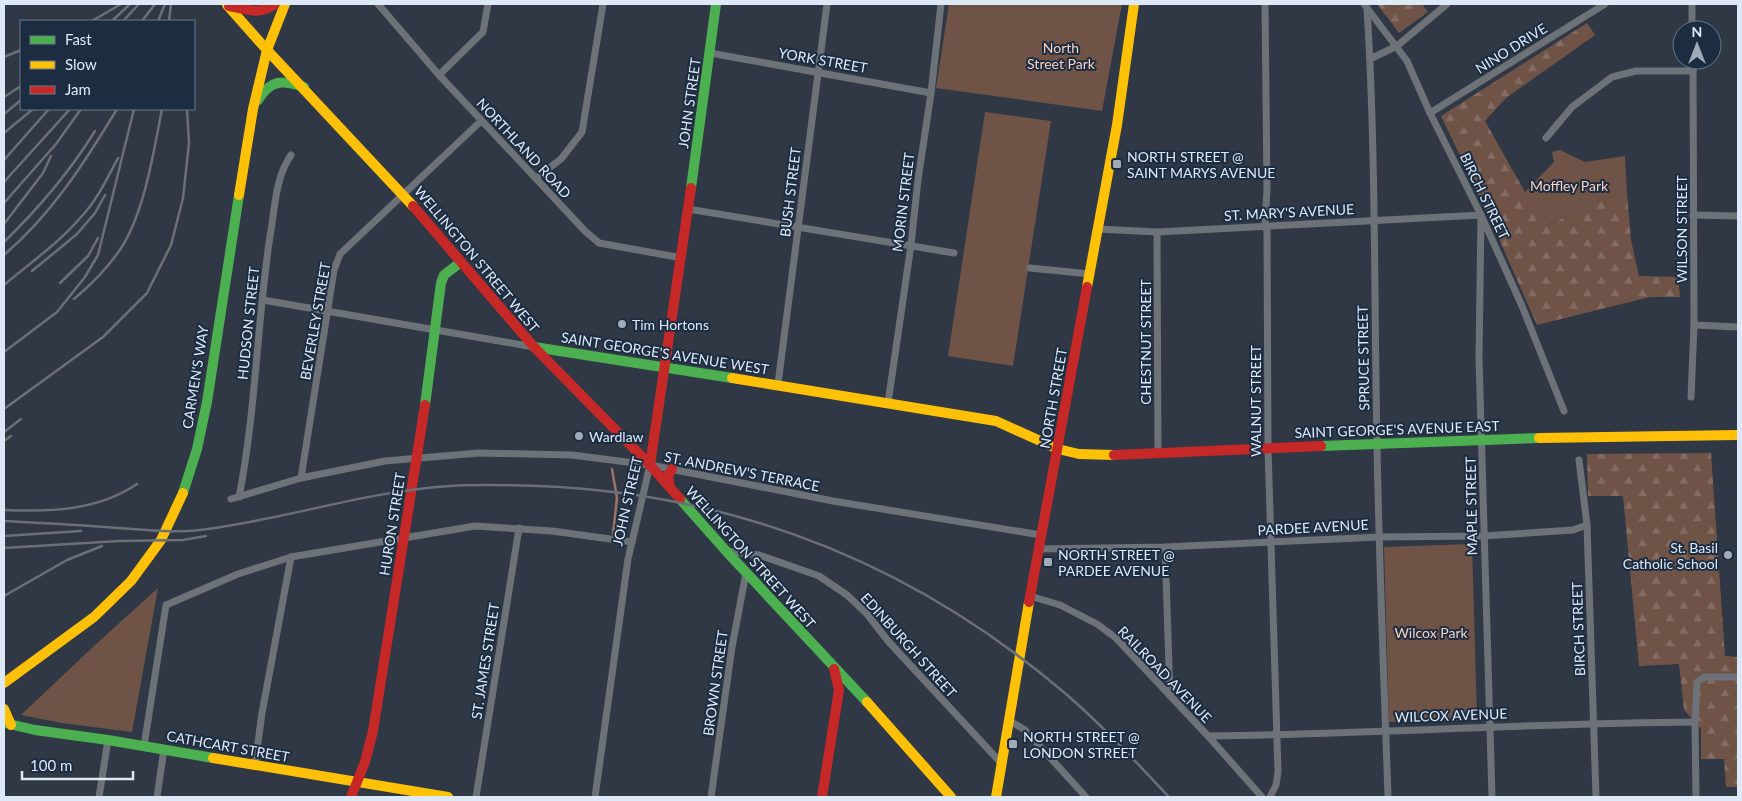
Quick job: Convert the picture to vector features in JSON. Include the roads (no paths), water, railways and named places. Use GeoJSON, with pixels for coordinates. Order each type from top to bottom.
{"type":"FeatureCollection","features":[{"type":"Feature","properties":{"kind":"main road"},"geometry":{"type":"LineString","coordinates":[[228,5],[252,12],[267,9],[275,4]]}},
{"type":"Feature","properties":{"kind":"main road","name":"CARMEN'S WAY"},"geometry":{"type":"LineString","coordinates":[[4,685],[94,617],[131,581],[161,540],[187,484],[207,402],[253,109],[267,50],[285,4]]}},
{"type":"Feature","properties":{"kind":"main road","name":"JOHN STREET"},"geometry":{"type":"LineString","coordinates":[[650,465],[682,258],[716,4]]}},
{"type":"Feature","properties":{"kind":"main road","name":"NORTH STREET"},"geometry":{"type":"LineString","coordinates":[[996,797],[1030,596],[1117,125],[1134,4]]}},
{"type":"Feature","properties":{"kind":"main road","name":"WELLINGTON STREET WEST"},"geometry":{"type":"LineString","coordinates":[[228,5],[267,50],[404,195],[534,347],[650,465],[746,573],[861,695],[951,797]]}},
{"type":"Feature","properties":{"kind":"main road"},"geometry":{"type":"LineString","coordinates":[[253,109],[261,93],[270,85],[281,81],[304,87]]}},
{"type":"Feature","properties":{"kind":"main road","name":"HURON STREET"},"geometry":{"type":"LineString","coordinates":[[352,797],[373,731],[395,587],[405,537],[441,283],[444,275],[461,262]]}},
{"type":"Feature","properties":{"kind":"main road","name":"SAINT GEORGE'S AVENUE WEST"},"geometry":{"type":"LineString","coordinates":[[534,347],[778,384],[996,421],[1058,449]]}},
{"type":"Feature","properties":{"kind":"main road","name":"SAINT GEORGE'S AVENUE EAST"},"geometry":{"type":"LineString","coordinates":[[1058,449],[1079,454],[1106,455],[1482,439],[1738,435]]}},
{"type":"Feature","properties":{"kind":"main road"},"geometry":{"type":"LineString","coordinates":[[670,487],[668,476],[672,469]]}},
{"type":"Feature","properties":{"kind":"main road"},"geometry":{"type":"LineString","coordinates":[[822,797],[838,699],[838,681],[833,666]]}},
{"type":"Feature","properties":{"kind":"main road"},"geometry":{"type":"LineString","coordinates":[[838,699],[847,694],[861,695]]}},
{"type":"Feature","properties":{"kind":"main road"},"geometry":{"type":"LineString","coordinates":[[4,709],[7,724]]}},
{"type":"Feature","properties":{"kind":"main road","name":"CATHCART STREET"},"geometry":{"type":"LineString","coordinates":[[7,724],[448,797]]}},
{"type":"Feature","properties":{"kind":"street","name":"NORTHLAND ROAD"},"geometry":{"type":"LineString","coordinates":[[378,4],[438,75],[585,231],[599,243],[682,258]]}},
{"type":"Feature","properties":{"kind":"street"},"geometry":{"type":"LineString","coordinates":[[438,75],[483,32],[488,4]]}},
{"type":"Feature","properties":{"kind":"street"},"geometry":{"type":"LineString","coordinates":[[536,178],[561,159],[582,132],[603,4]]}},
{"type":"Feature","properties":{"kind":"street","name":"BUSH STREET"},"geometry":{"type":"LineString","coordinates":[[778,384],[828,4]]}},
{"type":"Feature","properties":{"kind":"street","name":"MORIN STREET"},"geometry":{"type":"LineString","coordinates":[[888,403],[911,246],[941,4]]}},
{"type":"Feature","properties":{"kind":"street","name":"WALNUT STREET"},"geometry":{"type":"LineString","coordinates":[[1265,4],[1268,448],[1278,772],[1276,785],[1270,797]]}},
{"type":"Feature","properties":{"kind":"street"},"geometry":{"type":"LineString","coordinates":[[1370,59],[1397,46],[1447,4]]}},
{"type":"Feature","properties":{"kind":"street","name":"NINO DRIVE"},"geometry":{"type":"LineString","coordinates":[[1430,113],[1605,4]]}},
{"type":"Feature","properties":{"kind":"street"},"geometry":{"type":"LineString","coordinates":[[1692,4],[1692,20]]}},
{"type":"Feature","properties":{"kind":"street","name":"BIRCH STREET"},"geometry":{"type":"LineString","coordinates":[[1365,6],[1407,61],[1430,113],[1481,215],[1522,306],[1564,411]]}},
{"type":"Feature","properties":{"kind":"street","name":"SPRUCE STREET"},"geometry":{"type":"LineString","coordinates":[[1365,6],[1370,59],[1376,443],[1388,797]]}},
{"type":"Feature","properties":{"kind":"street","name":"YORK STREET"},"geometry":{"type":"LineString","coordinates":[[710,53],[931,93]]}},
{"type":"Feature","properties":{"kind":"street"},"geometry":{"type":"LineString","coordinates":[[1546,138],[1572,106],[1612,77],[1636,71],[1693,71]]}},
{"type":"Feature","properties":{"kind":"street","name":"WILSON STREET"},"geometry":{"type":"LineString","coordinates":[[1691,397],[1694,325],[1693,71]]}},
{"type":"Feature","properties":{"kind":"street","name":"BEVERLEY STREET"},"geometry":{"type":"LineString","coordinates":[[301,478],[334,270],[340,254],[481,121]]}},
{"type":"Feature","properties":{"kind":"street","name":"HUDSON STREET"},"geometry":{"type":"LineString","coordinates":[[235,498],[246,452],[267,257],[279,184],[284,166],[291,155]]}},
{"type":"Feature","properties":{"kind":"street"},"geometry":{"type":"LineString","coordinates":[[688,209],[954,254]]}},
{"type":"Feature","properties":{"kind":"street","name":"ST. MARY'S AVENUE"},"geometry":{"type":"LineString","coordinates":[[1098,229],[1157,232],[1481,215]]}},
{"type":"Feature","properties":{"kind":"street","name":"MAPLE STREET"},"geometry":{"type":"LineString","coordinates":[[1481,215],[1479,359],[1492,797]]}},
{"type":"Feature","properties":{"kind":"street"},"geometry":{"type":"LineString","coordinates":[[1693,215],[1738,216]]}},
{"type":"Feature","properties":{"kind":"street","name":"CHESTNUT STREET"},"geometry":{"type":"LineString","coordinates":[[1157,232],[1158,452]]}},
{"type":"Feature","properties":{"kind":"street"},"geometry":{"type":"LineString","coordinates":[[1030,268],[1090,274]]}},
{"type":"Feature","properties":{"kind":"street","name":"SAINT GEORGE'S AVENUE WEST"},"geometry":{"type":"LineString","coordinates":[[263,300],[534,347]]}},
{"type":"Feature","properties":{"kind":"street"},"geometry":{"type":"LineString","coordinates":[[1694,325],[1738,327]]}},
{"type":"Feature","properties":{"kind":"street","name":"ST. ANDREW'S TERRACE"},"geometry":{"type":"LineString","coordinates":[[235,498],[301,478],[385,461],[479,453],[572,455],[650,465],[832,502],[1041,535]]}},
{"type":"Feature","properties":{"kind":"street","name":"BIRCH STREET"},"geometry":{"type":"LineString","coordinates":[[1579,460],[1587,525],[1596,797]]}},
{"type":"Feature","properties":{"kind":"street","name":"JOHN STREET"},"geometry":{"type":"LineString","coordinates":[[594,797],[632,542],[650,465]]}},
{"type":"Feature","properties":{"kind":"street","name":"PARDEE AVENUE"},"geometry":{"type":"LineString","coordinates":[[1039,549],[1165,547],[1379,537],[1483,536],[1574,530],[1587,525]]}},
{"type":"Feature","properties":{"kind":"street"},"geometry":{"type":"LineString","coordinates":[[144,746],[166,605],[238,574],[291,556],[475,526],[603,536],[632,542]]}},
{"type":"Feature","properties":{"kind":"street","name":"ST. JAMES STREET"},"geometry":{"type":"LineString","coordinates":[[476,797],[519,528]]}},
{"type":"Feature","properties":{"kind":"street"},"geometry":{"type":"LineString","coordinates":[[1165,547],[1170,696]]}},
{"type":"Feature","properties":{"kind":"street","name":"EDINBURGH STREET"},"geometry":{"type":"LineString","coordinates":[[726,551],[759,554],[819,576],[847,595],[1002,763]]}},
{"type":"Feature","properties":{"kind":"street"},"geometry":{"type":"LineString","coordinates":[[255,764],[291,556]]}},
{"type":"Feature","properties":{"kind":"street","name":"BROWN STREET"},"geometry":{"type":"LineString","coordinates":[[712,797],[732,647],[746,573]]}},
{"type":"Feature","properties":{"kind":"street","name":"RAILROAD AVENUE"},"geometry":{"type":"LineString","coordinates":[[1030,596],[1060,605],[1097,624],[1116,638],[1262,797]]}},
{"type":"Feature","properties":{"kind":"street"},"geometry":{"type":"LineString","coordinates":[[1696,797],[1695,722],[1697,682],[1705,677],[1738,676]]}},
{"type":"Feature","properties":{"kind":"street"},"geometry":{"type":"LineString","coordinates":[[1010,721],[1025,730],[1086,797]]}},
{"type":"Feature","properties":{"kind":"street","name":"WILCOX AVENUE"},"geometry":{"type":"LineString","coordinates":[[1208,736],[1594,723],[1695,722]]}},
{"type":"Feature","properties":{"kind":"street"},"geometry":{"type":"LineString","coordinates":[[99,797],[108,740]]}},
{"type":"Feature","properties":{"kind":"street"},"geometry":{"type":"LineString","coordinates":[[157,797],[164,749]]}},
{"type":"Feature","properties":{"kind":"waterway"},"geometry":{"type":"LineString","coordinates":[[612,469],[617,498],[613,534]]}},
{"type":"Feature","properties":{"kind":"railway"},"geometry":{"type":"LineString","coordinates":[[94,20],[121,4]]}},
{"type":"Feature","properties":{"kind":"railway"},"geometry":{"type":"LineString","coordinates":[[113,20],[130,4]]}},
{"type":"Feature","properties":{"kind":"railway"},"geometry":{"type":"LineString","coordinates":[[124,20],[139,4]]}},
{"type":"Feature","properties":{"kind":"railway"},"geometry":{"type":"LineString","coordinates":[[143,20],[155,4]]}},
{"type":"Feature","properties":{"kind":"railway"},"geometry":{"type":"LineString","coordinates":[[158,20],[165,4]]}},
{"type":"Feature","properties":{"kind":"railway"},"geometry":{"type":"LineString","coordinates":[[169,20],[171,4]]}},
{"type":"Feature","properties":{"kind":"railway"},"geometry":{"type":"LineString","coordinates":[[4,57],[20,50]]}},
{"type":"Feature","properties":{"kind":"railway"},"geometry":{"type":"LineString","coordinates":[[4,97],[20,87]]}},
{"type":"Feature","properties":{"kind":"railway"},"geometry":{"type":"LineString","coordinates":[[4,114],[20,101]]}},
{"type":"Feature","properties":{"kind":"railway"},"geometry":{"type":"LineString","coordinates":[[4,133],[32,110]]}},
{"type":"Feature","properties":{"kind":"railway"},"geometry":{"type":"LineString","coordinates":[[4,160],[48,110]]}},
{"type":"Feature","properties":{"kind":"railway"},"geometry":{"type":"LineString","coordinates":[[4,182],[69,110]]}},
{"type":"Feature","properties":{"kind":"railway"},"geometry":{"type":"LineString","coordinates":[[4,203],[56,144],[80,110]]}},
{"type":"Feature","properties":{"kind":"railway"},"geometry":{"type":"LineString","coordinates":[[4,255],[52,205],[80,168],[116,110]]}},
{"type":"Feature","properties":{"kind":"railway"},"geometry":{"type":"LineString","coordinates":[[4,352],[57,312],[85,277],[98,255],[134,110]]}},
{"type":"Feature","properties":{"kind":"railway"},"geometry":{"type":"LineString","coordinates":[[74,299],[107,267],[131,231],[148,179],[162,110]]}},
{"type":"Feature","properties":{"kind":"railway"},"geometry":{"type":"LineString","coordinates":[[4,409],[103,337],[147,293],[171,245],[183,198],[189,143],[187,110]]}},
{"type":"Feature","properties":{"kind":"railway"},"geometry":{"type":"LineString","coordinates":[[4,242],[53,190],[95,131]]}},
{"type":"Feature","properties":{"kind":"railway"},"geometry":{"type":"LineString","coordinates":[[4,224],[43,173],[51,156]]}},
{"type":"Feature","properties":{"kind":"railway"},"geometry":{"type":"LineString","coordinates":[[4,285],[54,244],[81,217],[97,196],[118,158]]}},
{"type":"Feature","properties":{"kind":"railway"},"geometry":{"type":"LineString","coordinates":[[32,271],[77,234],[95,213],[105,195]]}},
{"type":"Feature","properties":{"kind":"railway"},"geometry":{"type":"LineString","coordinates":[[60,283],[88,256],[98,238]]}},
{"type":"Feature","properties":{"kind":"railway"},"geometry":{"type":"LineString","coordinates":[[4,432],[21,419]]}},
{"type":"Feature","properties":{"kind":"railway"},"geometry":{"type":"LineString","coordinates":[[4,441],[11,436]]}},
{"type":"Feature","properties":{"kind":"railway"},"geometry":{"type":"LineString","coordinates":[[4,510],[39,511],[89,505],[106,500],[137,484]]}},
{"type":"Feature","properties":{"kind":"railway"},"geometry":{"type":"LineString","coordinates":[[4,521],[159,531],[190,531],[263,520],[356,499],[418,489],[472,485],[539,486],[613,492],[684,504],[753,521],[820,545],[885,574],[948,608],[1008,648],[1066,694],[1106,731],[1169,797]]}},
{"type":"Feature","properties":{"kind":"railway"},"geometry":{"type":"LineString","coordinates":[[4,536],[81,531]]}},
{"type":"Feature","properties":{"kind":"railway"},"geometry":{"type":"LineString","coordinates":[[4,548],[119,541],[183,540],[206,536]]}},
{"type":"Feature","properties":{"kind":"railway"},"geometry":{"type":"LineString","coordinates":[[4,596],[67,560],[102,546]]}},
{"type":"Feature","properties":{"kind":"place","name":"NORTH STREET @ SAINT MARYS AVENUE"},"geometry":{"type":"Point","coordinates":[1117,164]}},
{"type":"Feature","properties":{"kind":"place","name":"Tim Hortons"},"geometry":{"type":"Point","coordinates":[622,324]}},
{"type":"Feature","properties":{"kind":"place","name":"Wardlaw"},"geometry":{"type":"Point","coordinates":[579,436]}},
{"type":"Feature","properties":{"kind":"place","name":"St. Basil Catholic School"},"geometry":{"type":"Point","coordinates":[1728,555]}},
{"type":"Feature","properties":{"kind":"place","name":"NORTH STREET @ PARDEE AVENUE"},"geometry":{"type":"Point","coordinates":[1048,562]}},
{"type":"Feature","properties":{"kind":"place","name":"NORTH STREET @ LONDON STREET"},"geometry":{"type":"Point","coordinates":[1013,744]}},
{"type":"Feature","properties":{"kind":"park label","name":"North Street Park"},"geometry":{"type":"Point","coordinates":[1061,56]}},
{"type":"Feature","properties":{"kind":"park label","name":"Moffley Park"},"geometry":{"type":"Point","coordinates":[1569,185]}},
{"type":"Feature","properties":{"kind":"park label","name":"Wilcox Park"},"geometry":{"type":"Point","coordinates":[1431,632]}}]}
